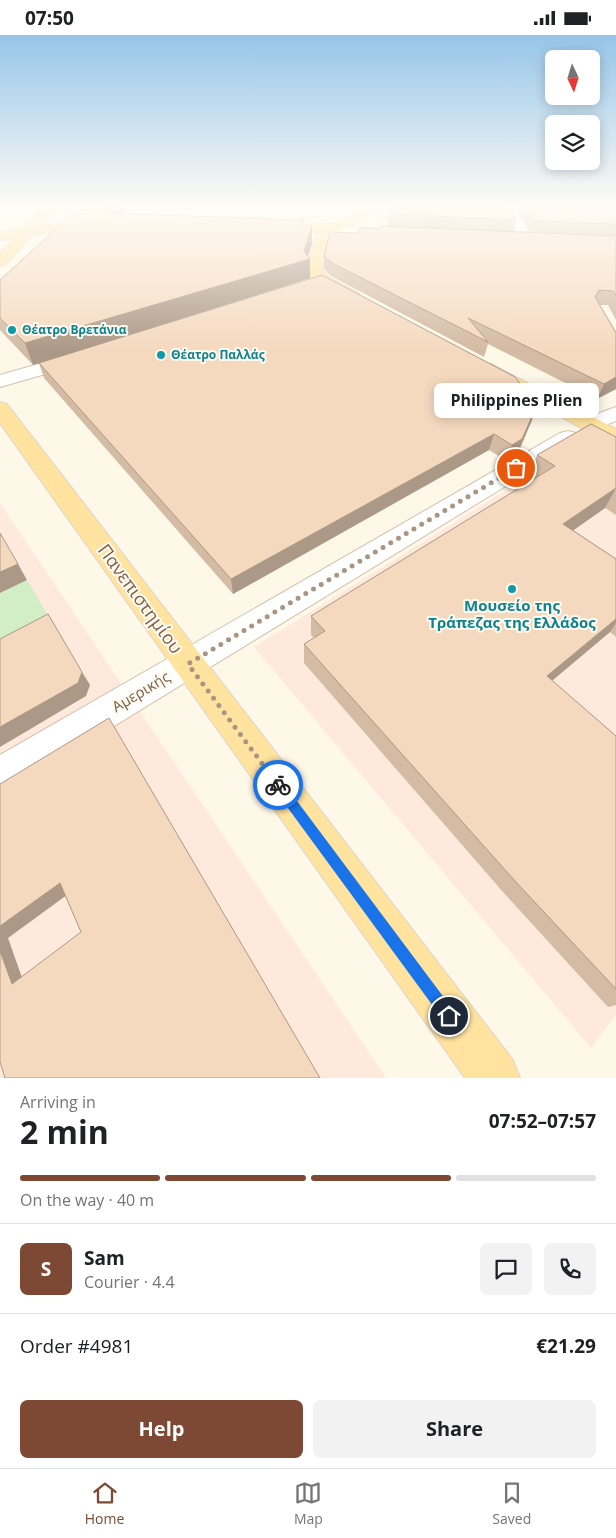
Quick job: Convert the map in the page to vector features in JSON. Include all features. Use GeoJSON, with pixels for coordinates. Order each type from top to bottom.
{"type":"FeatureCollection","features":[{"type":"Feature","properties":{"kind":"main road"},"geometry":{"type":"LineString","coordinates":[[318,254],[314,267],[315,284],[364,303]]}},
{"type":"Feature","properties":{"kind":"main road"},"geometry":{"type":"LineString","coordinates":[[478,364],[608,425]]}},
{"type":"Feature","properties":{"kind":"main road","name":"Πανεπιστημίου"},"geometry":{"type":"LineString","coordinates":[[0,408],[495,1078]]}},
{"type":"Feature","properties":{"kind":"street"},"geometry":{"type":"LineString","coordinates":[[0,381],[28,375],[94,354]]}},
{"type":"Feature","properties":{"kind":"street","name":"Αμερικής"},"geometry":{"type":"LineString","coordinates":[[0,775],[188,664],[608,425]]}},
{"type":"Feature","properties":{"kind":"shaded area"},"geometry":{"type":"Polygon","coordinates":[[[590,438],[616,452],[616,1014],[591,1048],[254,647],[590,438]]]}},
{"type":"Feature","properties":{"kind":"shaded area"},"geometry":{"type":"Polygon","coordinates":[[[0,503],[386,1078],[0,1078],[0,503]]]}},
{"type":"Feature","properties":{"kind":"green space"},"geometry":{"type":"Polygon","coordinates":[[[27,580],[56,629],[0,658],[0,593],[27,580]]]}},
{"type":"Feature","properties":{"kind":"building"},"geometry":{"type":"Polygon","coordinates":[[[29,254],[306,254],[310,259],[25,343],[0,318],[0,280],[29,254]]]}},
{"type":"Feature","properties":{"kind":"building"},"geometry":{"type":"Polygon","coordinates":[[[325,254],[616,254],[616,296],[613,291],[599,290],[595,297],[616,332],[616,377],[604,384],[468,318],[488,342],[332,263],[324,256],[325,254]]]}},
{"type":"Feature","properties":{"kind":"building"},"geometry":{"type":"Polygon","coordinates":[[[322,275],[515,377],[537,405],[522,439],[512,445],[494,434],[231,579],[39,363],[322,275]]]}},
{"type":"Feature","properties":{"kind":"building"},"geometry":{"type":"Polygon","coordinates":[[[591,424],[616,437],[616,488],[563,524],[616,559],[616,619],[547,676],[616,736],[616,989],[515,881],[304,644],[325,631],[311,616],[555,466],[537,455],[591,424]]]}},
{"type":"Feature","properties":{"kind":"building"},"geometry":{"type":"Polygon","coordinates":[[[0,533],[18,564],[0,572],[0,533]]]}},
{"type":"Feature","properties":{"kind":"building"},"geometry":{"type":"Polygon","coordinates":[[[48,614],[82,672],[78,683],[0,727],[0,639],[48,614]]]}},
{"type":"Feature","properties":{"kind":"building"},"geometry":{"type":"Polygon","coordinates":[[[109,718],[320,1078],[5,1078],[0,1062],[0,951],[12,984],[81,932],[60,883],[0,926],[0,784],[109,718]]]}},
{"type":"Feature","properties":{"kind":"way so far"},"geometry":{"type":"LineString","coordinates":[[278,785],[188,664],[516,468]]}},
{"type":"Feature","properties":{"kind":"place","name":"Θέατρο Βρετάνια"},"geometry":{"type":"Point","coordinates":[12,330]}},
{"type":"Feature","properties":{"kind":"place","name":"Θέατρο Παλλάς"},"geometry":{"type":"Point","coordinates":[161,355]}},
{"type":"Feature","properties":{"kind":"place","name":"Philippines Plien"},"geometry":{"type":"Point","coordinates":[516,468]}},
{"type":"Feature","properties":{"kind":"place","name":"Μουσείο της Τράπεζας της Ελλάδος"},"geometry":{"type":"Point","coordinates":[512,589]}},
{"type":"Feature","properties":{"kind":"route"},"geometry":{"type":"LineString","coordinates":[[278,785],[449,1016]]}}]}
